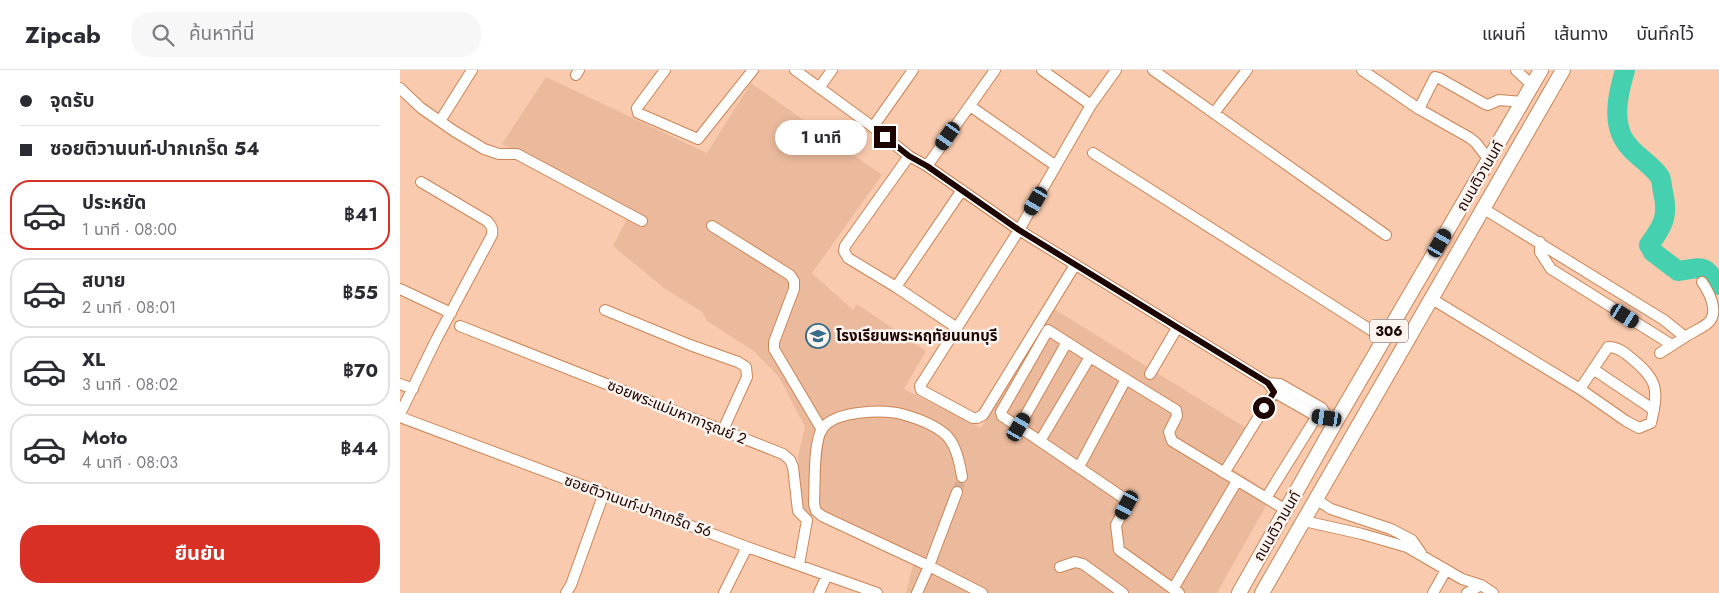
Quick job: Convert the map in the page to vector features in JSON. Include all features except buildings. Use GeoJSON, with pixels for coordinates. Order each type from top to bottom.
{"type":"FeatureCollection","features":[{"type":"Feature","properties":{"kind":"main road","name":"ถนนติวานนท์"},"geometry":{"type":"LineString","coordinates":[[1239,593],[1286,510],[1325,416],[1385,339],[1541,70]]}},
{"type":"Feature","properties":{"kind":"main road","name":"ถนนติวานนท์"},"geometry":{"type":"LineString","coordinates":[[1262,593],[1563,70]]}},
{"type":"Feature","properties":{"kind":"main road"},"geometry":{"type":"LineString","coordinates":[[1414,288],[1432,299]]}},
{"type":"Feature","properties":{"kind":"street"},"geometry":{"type":"LineString","coordinates":[[440,121],[472,70]]}},
{"type":"Feature","properties":{"kind":"street"},"geometry":{"type":"LineString","coordinates":[[665,70],[637,108],[638,112],[698,139],[754,70]]}},
{"type":"Feature","properties":{"kind":"street"},"geometry":{"type":"LineString","coordinates":[[795,70],[909,156],[927,166],[1019,230],[1268,383],[1274,392],[1325,416]]}},
{"type":"Feature","properties":{"kind":"street"},"geometry":{"type":"LineString","coordinates":[[819,88],[832,70]]}},
{"type":"Feature","properties":{"kind":"street"},"geometry":{"type":"LineString","coordinates":[[873,127],[913,70]]}},
{"type":"Feature","properties":{"kind":"street"},"geometry":{"type":"LineString","coordinates":[[927,166],[995,70]]}},
{"type":"Feature","properties":{"kind":"street"},"geometry":{"type":"LineString","coordinates":[[1042,70],[1091,105]]}},
{"type":"Feature","properties":{"kind":"street"},"geometry":{"type":"LineString","coordinates":[[1075,265],[983,415],[973,418],[923,392],[920,388],[1019,230],[1091,105],[1116,70]]}},
{"type":"Feature","properties":{"kind":"street"},"geometry":{"type":"LineString","coordinates":[[1214,113],[1247,70]]}},
{"type":"Feature","properties":{"kind":"street"},"geometry":{"type":"LineString","coordinates":[[1362,70],[1419,109],[1470,138],[1489,160]]}},
{"type":"Feature","properties":{"kind":"street"},"geometry":{"type":"LineString","coordinates":[[1516,70],[1532,85]]}},
{"type":"Feature","properties":{"kind":"street"},"geometry":{"type":"LineString","coordinates":[[1157,71],[1386,235]]}},
{"type":"Feature","properties":{"kind":"street"},"geometry":{"type":"LineString","coordinates":[[1419,109],[1437,77],[1484,104],[1488,105],[1499,100],[1522,102]]}},
{"type":"Feature","properties":{"kind":"street"},"geometry":{"type":"LineString","coordinates":[[400,88],[421,108],[484,149],[499,154],[517,154],[642,221]]}},
{"type":"Feature","properties":{"kind":"street"},"geometry":{"type":"LineString","coordinates":[[970,106],[1056,166]]}},
{"type":"Feature","properties":{"kind":"street"},"geometry":{"type":"LineString","coordinates":[[1093,153],[1385,339]]}},
{"type":"Feature","properties":{"kind":"street"},"geometry":{"type":"LineString","coordinates":[[909,156],[844,250],[848,258],[896,287],[957,328]]}},
{"type":"Feature","properties":{"kind":"street"},"geometry":{"type":"LineString","coordinates":[[400,416],[492,236],[493,230],[492,225],[487,221],[421,182]]}},
{"type":"Feature","properties":{"kind":"street"},"geometry":{"type":"LineString","coordinates":[[896,287],[962,190]]}},
{"type":"Feature","properties":{"kind":"street"},"geometry":{"type":"LineString","coordinates":[[1484,209],[1664,320],[1685,337]]}},
{"type":"Feature","properties":{"kind":"street"},"geometry":{"type":"LineString","coordinates":[[712,226],[790,275],[794,281],[794,289],[774,342],[774,349],[822,430]]}},
{"type":"Feature","properties":{"kind":"street"},"geometry":{"type":"LineString","coordinates":[[1540,242],[1540,252],[1551,269],[1672,345]]}},
{"type":"Feature","properties":{"kind":"street"},"geometry":{"type":"LineString","coordinates":[[1660,353],[1710,322],[1713,317],[1713,298],[1702,282]]}},
{"type":"Feature","properties":{"kind":"street"},"geometry":{"type":"LineString","coordinates":[[400,289],[451,313]]}},
{"type":"Feature","properties":{"kind":"street"},"geometry":{"type":"LineString","coordinates":[[1432,299],[1580,389],[1626,421],[1639,428],[1651,423],[1655,393],[1653,379],[1644,369],[1615,347],[1608,347],[1580,389]]}},
{"type":"Feature","properties":{"kind":"street"},"geometry":{"type":"LineString","coordinates":[[605,310],[690,345],[738,362],[746,367],[747,377],[723,430]]}},
{"type":"Feature","properties":{"kind":"street","name":"ซอยพระแม่มหาการุณย์ 2"},"geometry":{"type":"LineString","coordinates":[[460,326],[783,454],[790,460],[793,468],[798,511],[806,520],[799,565]]}},
{"type":"Feature","properties":{"kind":"street"},"geometry":{"type":"LineString","coordinates":[[1150,374],[1177,328]]}},
{"type":"Feature","properties":{"kind":"street"},"geometry":{"type":"LineString","coordinates":[[1237,481],[1176,591],[1118,550],[1116,525],[1127,505],[1125,499],[1002,416],[1002,410],[1048,330],[1176,410],[1177,416],[1169,432],[1172,441],[1286,510]]}},
{"type":"Feature","properties":{"kind":"street"},"geometry":{"type":"LineString","coordinates":[[1019,427],[1067,342]]}},
{"type":"Feature","properties":{"kind":"street"},"geometry":{"type":"LineString","coordinates":[[1040,441],[1090,357]]}},
{"type":"Feature","properties":{"kind":"street"},"geometry":{"type":"LineString","coordinates":[[1593,370],[1654,410]]}},
{"type":"Feature","properties":{"kind":"street"},"geometry":{"type":"LineString","coordinates":[[1079,467],[1126,380]]}},
{"type":"Feature","properties":{"kind":"street"},"geometry":{"type":"LineString","coordinates":[[1268,383],[1280,384],[1325,416]]}},
{"type":"Feature","properties":{"kind":"street"},"geometry":{"type":"LineString","coordinates":[[400,384],[413,389]]}},
{"type":"Feature","properties":{"kind":"street"},"geometry":{"type":"LineString","coordinates":[[1224,473],[1274,392]]}},
{"type":"Feature","properties":{"kind":"street"},"geometry":{"type":"LineString","coordinates":[[962,477],[955,451],[947,436],[932,425],[904,414],[877,411],[849,414],[831,421],[822,430],[817,450],[814,504],[816,511],[822,516],[982,593]]}},
{"type":"Feature","properties":{"kind":"street","name":"ซอยติวานนท์-ปากเกร็ด 56"},"geometry":{"type":"LineString","coordinates":[[400,416],[747,547],[877,593]]}},
{"type":"Feature","properties":{"kind":"street"},"geometry":{"type":"LineString","coordinates":[[1266,498],[1325,416]]}},
{"type":"Feature","properties":{"kind":"street"},"geometry":{"type":"LineString","coordinates":[[917,593],[957,492]]}},
{"type":"Feature","properties":{"kind":"street"},"geometry":{"type":"LineString","coordinates":[[566,593],[571,585],[604,493]]}},
{"type":"Feature","properties":{"kind":"street"},"geometry":{"type":"LineString","coordinates":[[1317,500],[1331,509],[1391,529],[1412,540],[1422,556]]}},
{"type":"Feature","properties":{"kind":"street"},"geometry":{"type":"LineString","coordinates":[[1304,521],[1386,540],[1407,547],[1480,589],[1493,593]]}},
{"type":"Feature","properties":{"kind":"street"},"geometry":{"type":"LineString","coordinates":[[724,593],[747,547]]}},
{"type":"Feature","properties":{"kind":"street"},"geometry":{"type":"LineString","coordinates":[[1060,567],[1075,562],[1083,564],[1123,593]]}},
{"type":"Feature","properties":{"kind":"street"},"geometry":{"type":"LineString","coordinates":[[1433,593],[1446,570]]}},
{"type":"Feature","properties":{"kind":"street"},"geometry":{"type":"LineString","coordinates":[[819,593],[827,575]]}},
{"type":"Feature","properties":{"kind":"street"},"geometry":{"type":"LineString","coordinates":[[1467,593],[1480,589]]}},
{"type":"Feature","properties":{"kind":"shaded area","name":"โรงเรียนพระหฤทัยนนทบุรี"},"geometry":{"type":"Polygon","coordinates":[[[546,77],[707,153],[751,83],[882,175],[812,273],[853,310],[857,304],[926,351],[904,389],[981,428],[1054,309],[1246,428],[1223,462],[1272,495],[1217,593],[906,593],[914,560],[801,511],[798,456],[805,427],[779,377],[754,351],[707,321],[702,312],[664,288],[613,246],[630,213],[502,144],[546,77]]]}},
{"type":"Feature","properties":{"kind":"waterway"},"geometry":{"type":"LineString","coordinates":[[1625,70],[1617,113],[1620,130],[1631,149],[1660,177],[1665,200],[1664,220],[1649,245],[1653,252],[1678,271],[1698,268],[1706,270],[1719,285]]}},
{"type":"Feature","properties":{"kind":"tunnel"},"geometry":{"type":"LineString","coordinates":[[957,492],[962,477]]}},
{"type":"Feature","properties":{"kind":"place","name":"โรงเรียนพระหฤทัยนนทบุรี"},"geometry":{"type":"Point","coordinates":[818,336]}},
{"type":"Feature","properties":{"kind":"route"},"geometry":{"type":"LineString","coordinates":[[885,137],[909,156],[927,166],[1019,230],[1268,383],[1274,392],[1264,408]]}}]}
